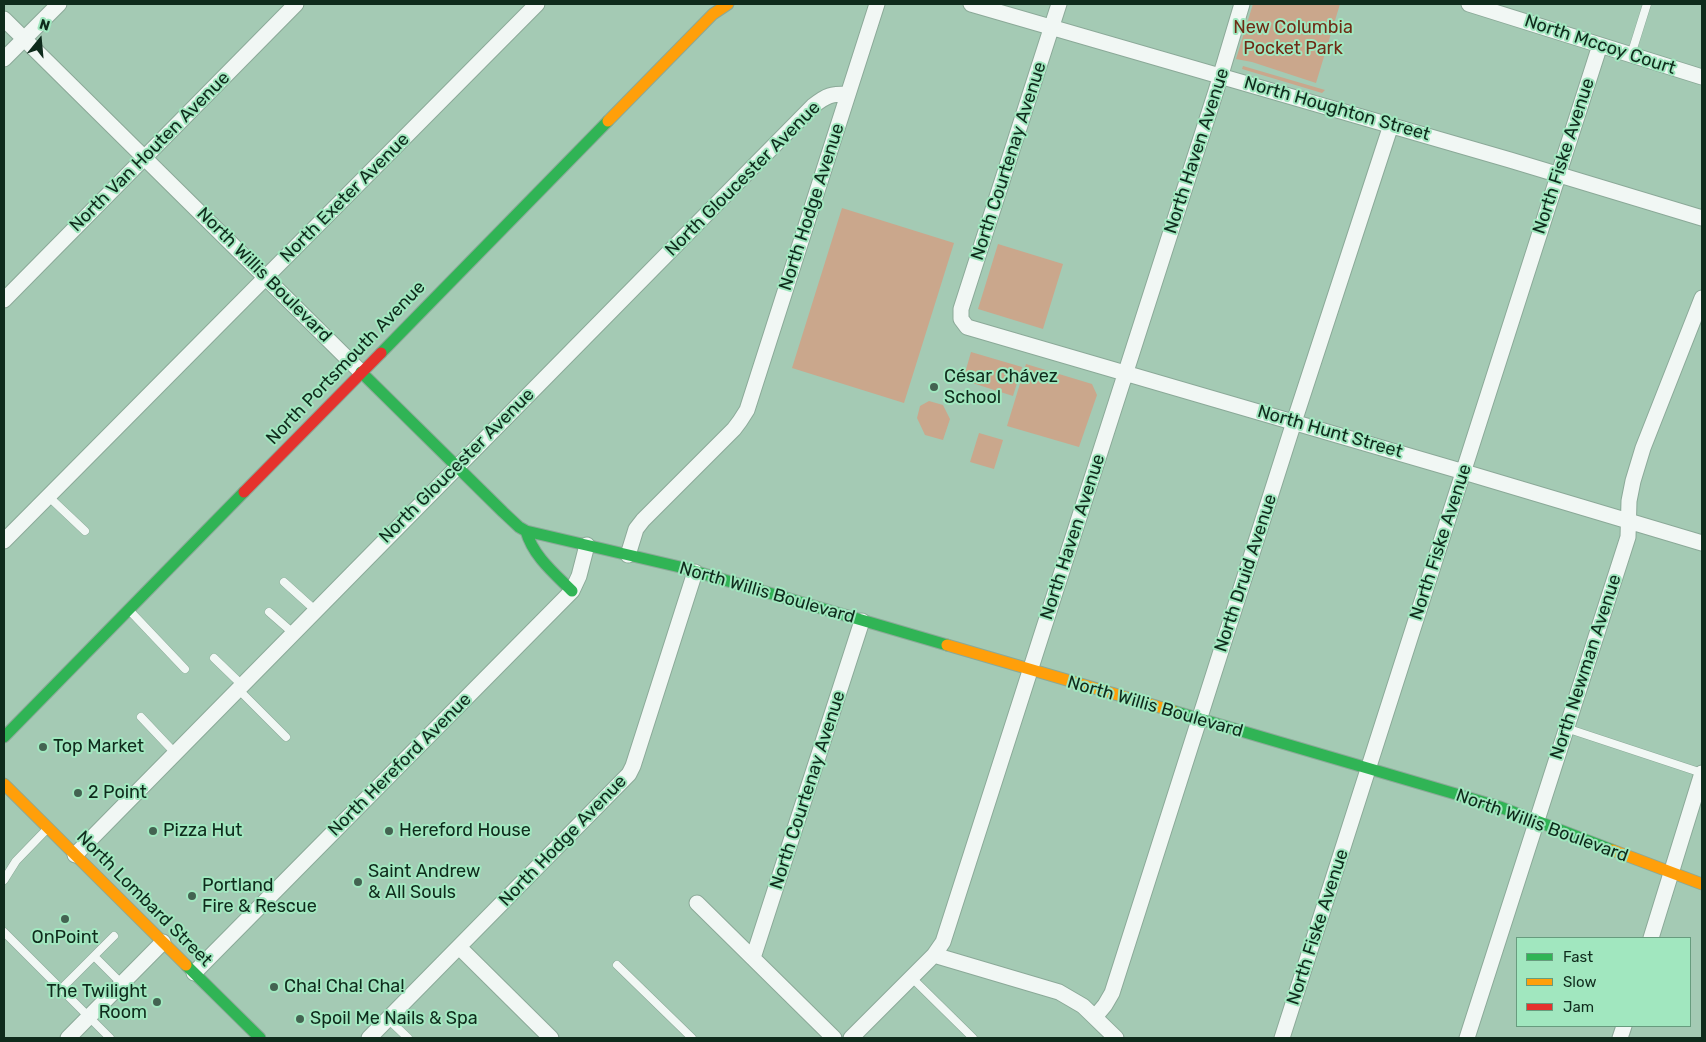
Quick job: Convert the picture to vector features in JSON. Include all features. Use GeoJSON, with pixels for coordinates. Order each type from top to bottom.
{"type":"FeatureCollection","features":[{"type":"Feature","properties":{"kind":"street"},"geometry":{"type":"LineString","coordinates":[[4,59],[59,4]]}},
{"type":"Feature","properties":{"kind":"street","name":"North Van Houten Avenue"},"geometry":{"type":"LineString","coordinates":[[4,300],[296,4]]}},
{"type":"Feature","properties":{"kind":"street","name":"North Exeter Avenue"},"geometry":{"type":"LineString","coordinates":[[4,540],[537,4]]}},
{"type":"Feature","properties":{"kind":"street","name":"North Portsmouth Avenue"},"geometry":{"type":"LineString","coordinates":[[4,737],[713,14],[720,4]]}},
{"type":"Feature","properties":{"kind":"street","name":"North Portsmouth Avenue"},"geometry":{"type":"LineString","coordinates":[[713,14],[728,4]]}},
{"type":"Feature","properties":{"kind":"street","name":"North Hodge Avenue"},"geometry":{"type":"LineString","coordinates":[[628,555],[636,529],[642,520],[734,429],[747,410],[877,4]]}},
{"type":"Feature","properties":{"kind":"street","name":"North Houghton Street"},"geometry":{"type":"LineString","coordinates":[[971,4],[1391,125],[1702,218]]}},
{"type":"Feature","properties":{"kind":"street","name":"North Courtenay Avenue"},"geometry":{"type":"LineString","coordinates":[[962,319],[961,309],[1059,4]]}},
{"type":"Feature","properties":{"kind":"street","name":"North Haven Avenue"},"geometry":{"type":"LineString","coordinates":[[851,1038],[934,955],[943,942],[1221,76],[1242,4]]}},
{"type":"Feature","properties":{"kind":"street","name":"North Mccoy Court"},"geometry":{"type":"LineString","coordinates":[[1469,4],[1507,9],[1600,45],[1702,77]]}},
{"type":"Feature","properties":{"kind":"street","name":"North Willis Boulevard"},"geometry":{"type":"LineString","coordinates":[[4,19],[456,467],[526,531],[695,572],[1500,807],[1702,884]]}},
{"type":"Feature","properties":{"kind":"street","name":"North Fiske Avenue"},"geometry":{"type":"LineString","coordinates":[[1282,1038],[1600,45]]}},
{"type":"Feature","properties":{"kind":"street","name":"North Gloucester Avenue"},"geometry":{"type":"LineString","coordinates":[[75,855],[813,106],[832,94],[848,94]]}},
{"type":"Feature","properties":{"kind":"street","name":"North Druid Avenue"},"geometry":{"type":"LineString","coordinates":[[1095,1017],[1105,1006],[1112,993],[1391,125]]}},
{"type":"Feature","properties":{"kind":"street","name":"North Newman Avenue"},"geometry":{"type":"LineString","coordinates":[[1467,1038],[1628,537],[1628,501],[1643,448],[1702,298]]}},
{"type":"Feature","properties":{"kind":"street","name":"North Hunt Street"},"geometry":{"type":"LineString","coordinates":[[962,319],[967,327],[972,329],[1126,372],[1702,543]]}},
{"type":"Feature","properties":{"kind":"street"},"geometry":{"type":"LineString","coordinates":[[526,531],[528,541],[533,549],[572,591]]}},
{"type":"Feature","properties":{"kind":"street","name":"North Hereford Avenue"},"geometry":{"type":"LineString","coordinates":[[194,973],[572,591],[579,576],[587,545]]}},
{"type":"Feature","properties":{"kind":"street","name":"North Hodge Avenue"},"geometry":{"type":"LineString","coordinates":[[369,1038],[629,774],[634,766],[695,572]]}},
{"type":"Feature","properties":{"kind":"street","name":"North Courtenay Avenue"},"geometry":{"type":"LineString","coordinates":[[753,958],[862,621]]}},
{"type":"Feature","properties":{"kind":"street"},"geometry":{"type":"LineString","coordinates":[[1651,937],[1702,773]]}},
{"type":"Feature","properties":{"kind":"street","name":"North Lombard Street"},"geometry":{"type":"LineString","coordinates":[[4,784],[260,1038]]}},
{"type":"Feature","properties":{"kind":"street"},"geometry":{"type":"LineString","coordinates":[[698,903],[834,1038]]}},
{"type":"Feature","properties":{"kind":"street"},"geometry":{"type":"LineString","coordinates":[[68,1038],[163,942]]}},
{"type":"Feature","properties":{"kind":"street"},"geometry":{"type":"LineString","coordinates":[[459,947],[551,1038]]}},
{"type":"Feature","properties":{"kind":"street"},"geometry":{"type":"LineString","coordinates":[[934,955],[1059,992],[1072,999],[1095,1017],[1116,1038]]}},
{"type":"Feature","properties":{"kind":"lane"},"geometry":{"type":"LineString","coordinates":[[1631,55],[1647,4]]}},
{"type":"Feature","properties":{"kind":"lane"},"geometry":{"type":"LineString","coordinates":[[48,496],[85,531]]}},
{"type":"Feature","properties":{"kind":"lane"},"geometry":{"type":"LineString","coordinates":[[284,582],[316,610]]}},
{"type":"Feature","properties":{"kind":"lane"},"geometry":{"type":"LineString","coordinates":[[129,610],[185,669]]}},
{"type":"Feature","properties":{"kind":"lane"},"geometry":{"type":"LineString","coordinates":[[269,612],[293,633]]}},
{"type":"Feature","properties":{"kind":"lane"},"geometry":{"type":"LineString","coordinates":[[214,658],[286,737]]}},
{"type":"Feature","properties":{"kind":"lane"},"geometry":{"type":"LineString","coordinates":[[141,717],[175,753]]}},
{"type":"Feature","properties":{"kind":"lane"},"geometry":{"type":"LineString","coordinates":[[1566,728],[1702,773]]}},
{"type":"Feature","properties":{"kind":"lane"},"geometry":{"type":"LineString","coordinates":[[4,880],[16,861],[48,828]]}},
{"type":"Feature","properties":{"kind":"lane"},"geometry":{"type":"LineString","coordinates":[[4,932],[110,1038]]}},
{"type":"Feature","properties":{"kind":"lane"},"geometry":{"type":"LineString","coordinates":[[61,989],[114,936]]}},
{"type":"Feature","properties":{"kind":"lane"},"geometry":{"type":"LineString","coordinates":[[94,956],[122,984]]}},
{"type":"Feature","properties":{"kind":"lane"},"geometry":{"type":"LineString","coordinates":[[617,966],[692,1038]]}},
{"type":"Feature","properties":{"kind":"lane"},"geometry":{"type":"LineString","coordinates":[[911,977],[973,1038]]}},
{"type":"Feature","properties":{"kind":"lane"},"geometry":{"type":"LineString","coordinates":[[388,1019],[408,1038]]}},
{"type":"Feature","properties":{"kind":"green space","name":"New Columbia Pocket Park"},"geometry":{"type":"Polygon","coordinates":[[[1253,4],[1340,4],[1316,83],[1252,62],[1236,59],[1253,4]]]}},
{"type":"Feature","properties":{"kind":"green space"},"geometry":{"type":"Polygon","coordinates":[[[1243,66],[1325,90],[1322,93],[1242,69],[1243,66]]]}},
{"type":"Feature","properties":{"kind":"green space"},"geometry":{"type":"Polygon","coordinates":[[[842,208],[954,243],[904,403],[792,368],[842,208]]]}},
{"type":"Feature","properties":{"kind":"green space"},"geometry":{"type":"Polygon","coordinates":[[[998,244],[1063,264],[1043,329],[978,309],[998,244]]]}},
{"type":"Feature","properties":{"kind":"green space"},"geometry":{"type":"Polygon","coordinates":[[[971,352],[1022,367],[1013,396],[963,380],[971,352]]]}},
{"type":"Feature","properties":{"kind":"green space"},"geometry":{"type":"Polygon","coordinates":[[[1026,364],[1092,384],[1097,395],[1079,447],[1007,426],[1026,364]]]}},
{"type":"Feature","properties":{"kind":"green space"},"geometry":{"type":"Polygon","coordinates":[[[929,401],[943,405],[950,419],[943,440],[925,435],[917,418],[920,406],[929,401]]]}},
{"type":"Feature","properties":{"kind":"green space"},"geometry":{"type":"Polygon","coordinates":[[[979,433],[1003,440],[994,469],[970,462],[979,433]]]}},
{"type":"Feature","properties":{"kind":"traffic: fast"},"geometry":{"type":"LineString","coordinates":[[381,353],[608,121]]}},
{"type":"Feature","properties":{"kind":"traffic: fast"},"geometry":{"type":"LineString","coordinates":[[361,372],[503,512],[526,531],[680,567],[947,645]]}},
{"type":"Feature","properties":{"kind":"traffic: fast"},"geometry":{"type":"LineString","coordinates":[[4,737],[244,492]]}},
{"type":"Feature","properties":{"kind":"traffic: fast"},"geometry":{"type":"LineString","coordinates":[[526,531],[539,556],[551,571],[572,591]]}},
{"type":"Feature","properties":{"kind":"traffic: fast"},"geometry":{"type":"LineString","coordinates":[[1173,711],[1500,807],[1612,850]]}},
{"type":"Feature","properties":{"kind":"traffic: fast"},"geometry":{"type":"LineString","coordinates":[[186,965],[260,1038]]}},
{"type":"Feature","properties":{"kind":"traffic: slow"},"geometry":{"type":"LineString","coordinates":[[608,121],[713,14],[728,4]]}},
{"type":"Feature","properties":{"kind":"traffic: slow"},"geometry":{"type":"LineString","coordinates":[[947,645],[1173,711]]}},
{"type":"Feature","properties":{"kind":"traffic: slow"},"geometry":{"type":"LineString","coordinates":[[4,784],[186,965]]}},
{"type":"Feature","properties":{"kind":"traffic: slow"},"geometry":{"type":"LineString","coordinates":[[1612,850],[1702,884]]}},
{"type":"Feature","properties":{"kind":"traffic: jam"},"geometry":{"type":"LineString","coordinates":[[244,492],[381,353]]}},
{"type":"Feature","properties":{"kind":"place","name":"César Chávez School"},"geometry":{"type":"Point","coordinates":[934,387]}},
{"type":"Feature","properties":{"kind":"place","name":"Top Market"},"geometry":{"type":"Point","coordinates":[43,747]}},
{"type":"Feature","properties":{"kind":"place","name":"2 Point"},"geometry":{"type":"Point","coordinates":[78,793]}},
{"type":"Feature","properties":{"kind":"place","name":"Pizza Hut"},"geometry":{"type":"Point","coordinates":[153,831]}},
{"type":"Feature","properties":{"kind":"place","name":"Hereford House"},"geometry":{"type":"Point","coordinates":[389,831]}},
{"type":"Feature","properties":{"kind":"place","name":"Saint Andrew & All Souls"},"geometry":{"type":"Point","coordinates":[358,882]}},
{"type":"Feature","properties":{"kind":"place","name":"Portland Fire & Rescue"},"geometry":{"type":"Point","coordinates":[192,896]}},
{"type":"Feature","properties":{"kind":"place","name":"OnPoint"},"geometry":{"type":"Point","coordinates":[65,919]}},
{"type":"Feature","properties":{"kind":"place","name":"Cha! Cha! Cha!"},"geometry":{"type":"Point","coordinates":[274,987]}},
{"type":"Feature","properties":{"kind":"place","name":"The Twilight Room"},"geometry":{"type":"Point","coordinates":[157,1002]}},
{"type":"Feature","properties":{"kind":"place","name":"Spoil Me Nails & Spa"},"geometry":{"type":"Point","coordinates":[300,1019]}}]}
